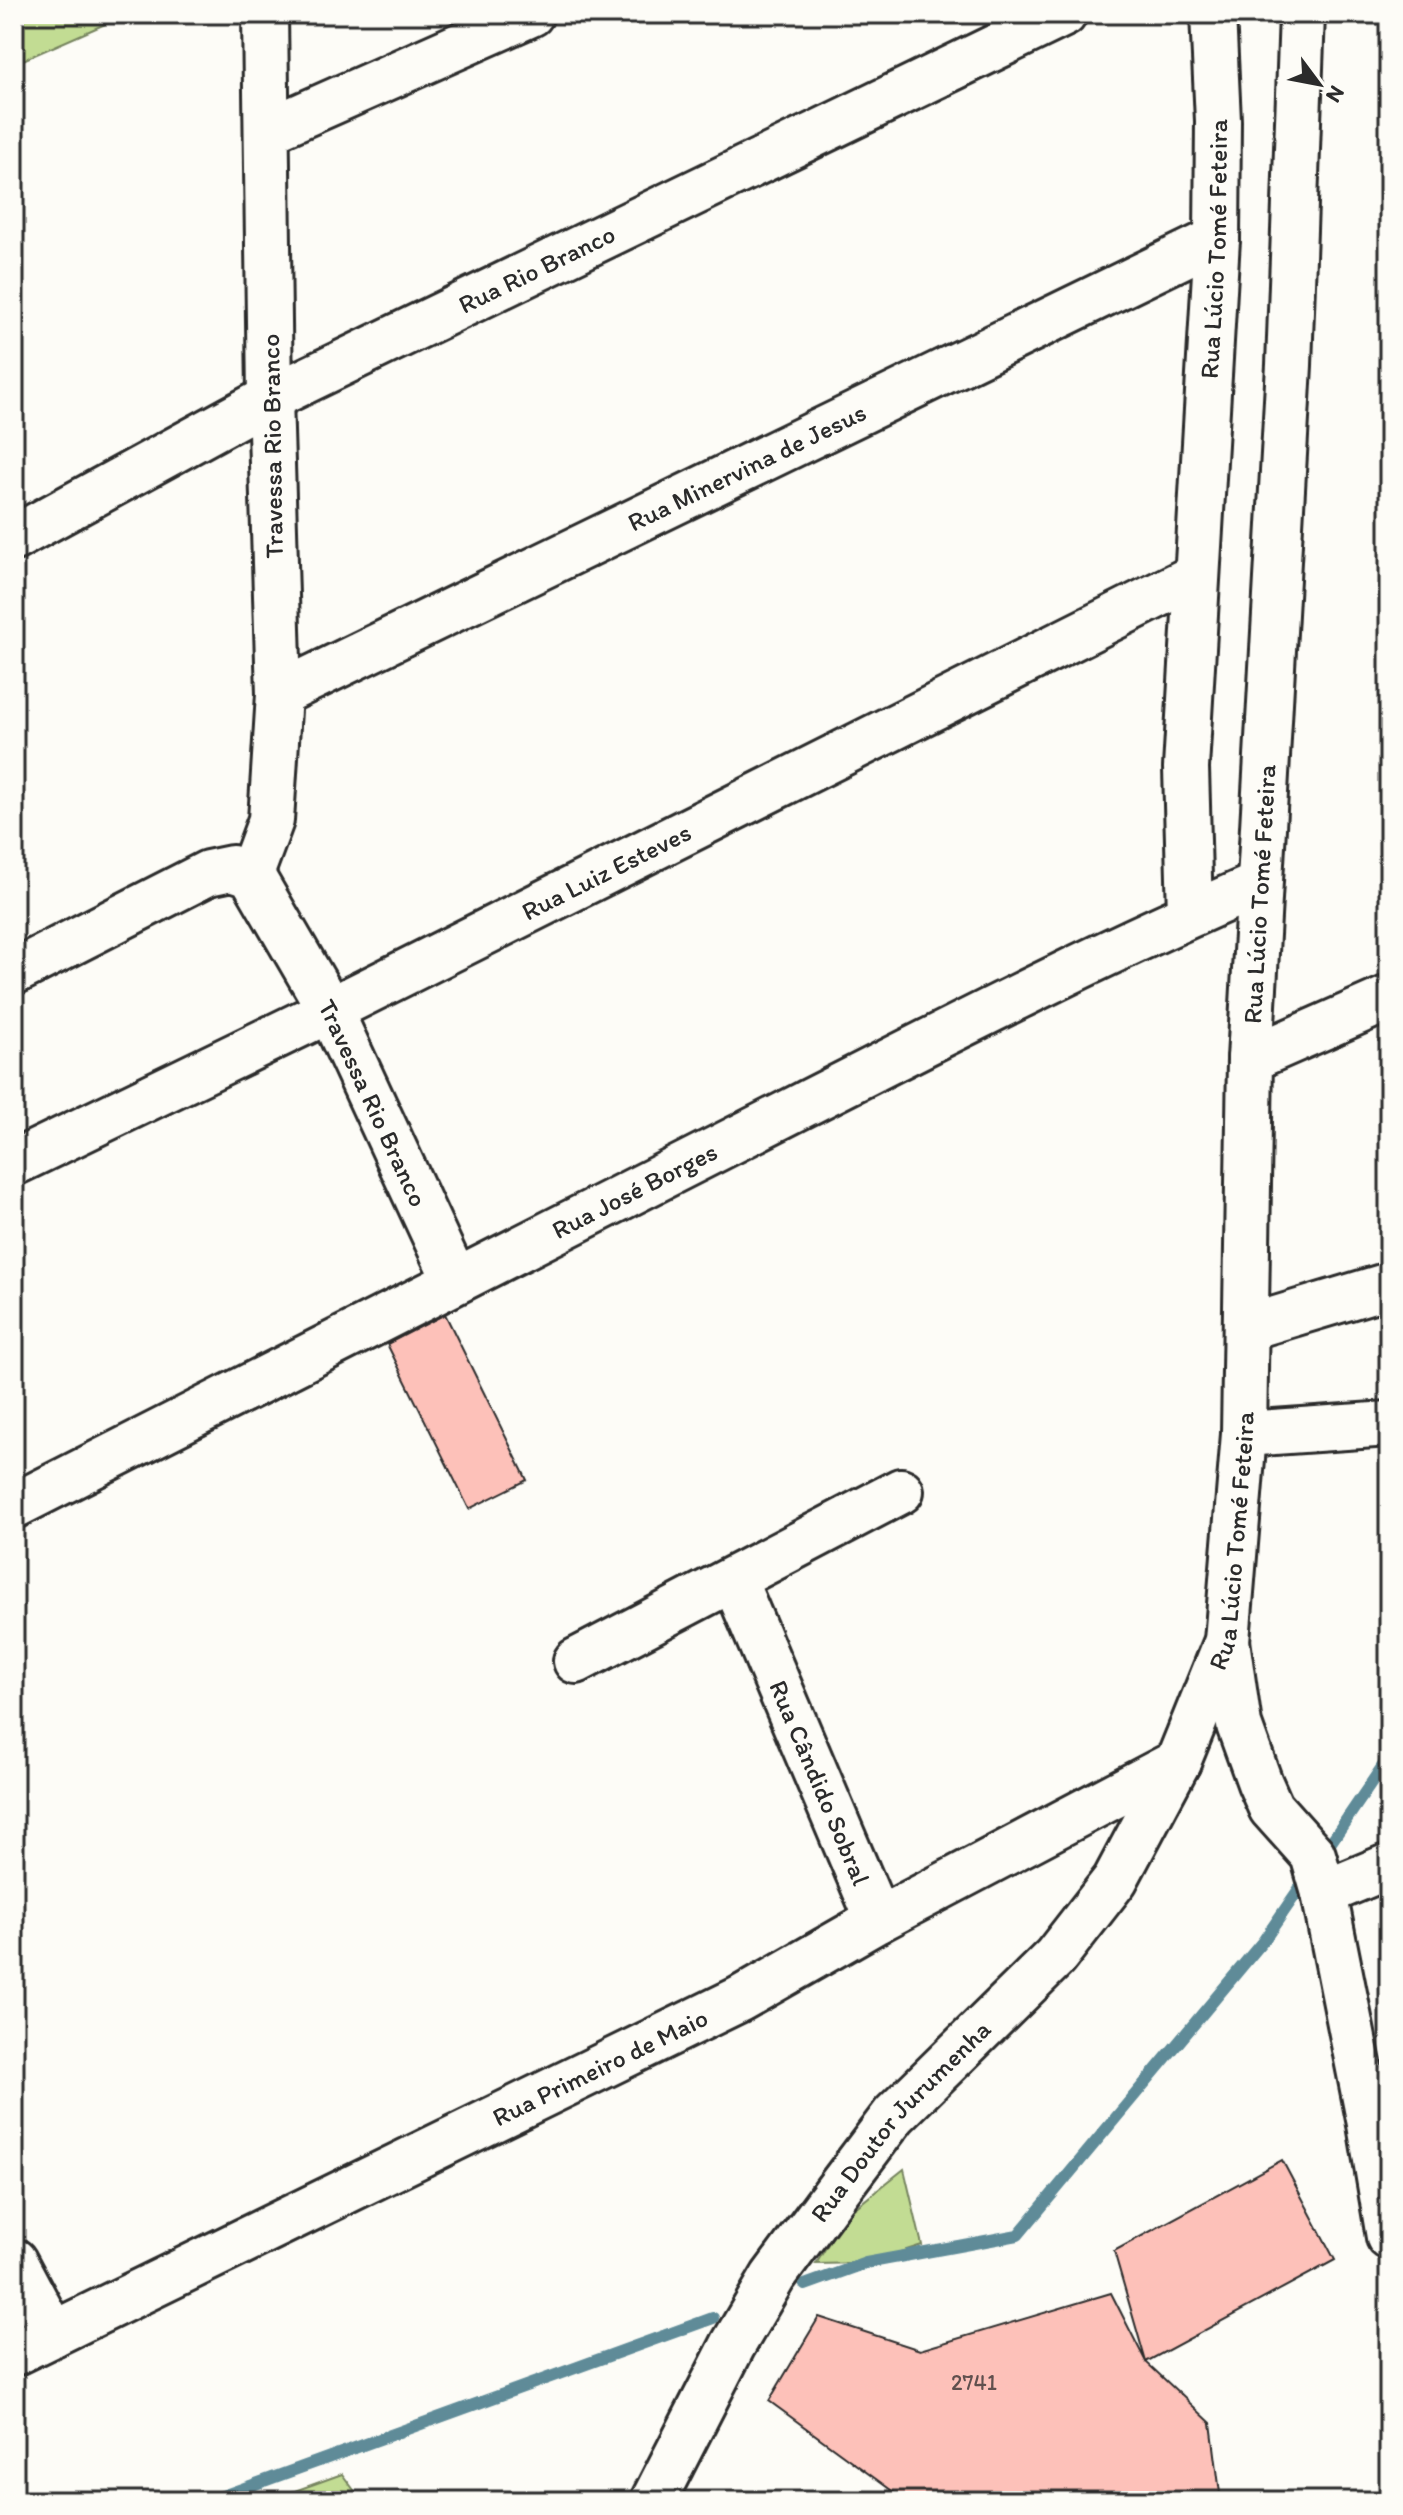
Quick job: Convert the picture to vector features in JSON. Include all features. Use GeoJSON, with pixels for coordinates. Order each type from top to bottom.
{"type":"FeatureCollection","features":[{"type":"Feature","properties":{"kind":"street","name":"Travessa Rio Branco"},"geometry":{"type":"LineString","coordinates":[[265,14],[270,398],[279,694],[271,820],[251,874],[330,1010],[455,1280]]}},
{"type":"Feature","properties":{"kind":"street"},"geometry":{"type":"LineString","coordinates":[[267,131],[531,14]]}},
{"type":"Feature","properties":{"kind":"street","name":"Rua Rio Branco"},"geometry":{"type":"LineString","coordinates":[[14,538],[270,398],[1064,14]]}},
{"type":"Feature","properties":{"kind":"street","name":"Rua Lúcio Tomé Feteira"},"geometry":{"type":"LineString","coordinates":[[1190,914],[1186,768],[1217,239],[1218,121],[1213,14]]}},
{"type":"Feature","properties":{"kind":"street","name":"Rua Lúcio Tomé Feteira"},"geometry":{"type":"LineString","coordinates":[[1178,1762],[1227,1641],[1244,1434],[1250,1059],[1278,586],[1302,14]]}},
{"type":"Feature","properties":{"kind":"street","name":"Rua Minervina de Jesus"},"geometry":{"type":"LineString","coordinates":[[279,694],[1217,239]]}},
{"type":"Feature","properties":{"kind":"street","name":"Rua Luiz Esteves"},"geometry":{"type":"LineString","coordinates":[[14,1163],[330,1010],[1196,576]]}},
{"type":"Feature","properties":{"kind":"street"},"geometry":{"type":"LineString","coordinates":[[14,972],[208,873],[232,868],[251,874]]}},
{"type":"Feature","properties":{"kind":"street","name":"Rua José Borges"},"geometry":{"type":"LineString","coordinates":[[14,1506],[1001,1005],[1190,914],[1258,885]]}},
{"type":"Feature","properties":{"kind":"street"},"geometry":{"type":"LineString","coordinates":[[1250,1059],[1389,998]]}},
{"type":"Feature","properties":{"kind":"street"},"geometry":{"type":"LineString","coordinates":[[1246,1328],[1389,1285]]}},
{"type":"Feature","properties":{"kind":"street"},"geometry":{"type":"LineString","coordinates":[[1244,1434],[1389,1424]]}},
{"type":"Feature","properties":{"kind":"street"},"geometry":{"type":"LineString","coordinates":[[576,1661],[901,1491]]}},
{"type":"Feature","properties":{"kind":"street","name":"Rua Cândido Sobral"},"geometry":{"type":"LineString","coordinates":[[734,1580],[878,1920]]}},
{"type":"Feature","properties":{"kind":"street"},"geometry":{"type":"LineString","coordinates":[[1227,1641],[1239,1725],[1260,1783],[1271,1808],[1319,1878],[1380,2120],[1389,2237]]}},
{"type":"Feature","properties":{"kind":"street","name":"Rua Primeiro de Maio"},"geometry":{"type":"LineString","coordinates":[[14,2353],[740,1999],[878,1920],[1178,1762]]}},
{"type":"Feature","properties":{"kind":"street","name":"Rua Doutor Jurumenha"},"geometry":{"type":"LineString","coordinates":[[653,2501],[733,2345],[773,2277],[894,2115],[1055,1957],[1115,1880],[1178,1762]]}},
{"type":"Feature","properties":{"kind":"street"},"geometry":{"type":"LineString","coordinates":[[1319,1878],[1389,1866]]}},
{"type":"Feature","properties":{"kind":"street"},"geometry":{"type":"LineString","coordinates":[[14,2261],[53,2334]]}},
{"type":"Feature","properties":{"kind":"green space"},"geometry":{"type":"Polygon","coordinates":[[[14,14],[128,14],[14,64],[14,14]]]}},
{"type":"Feature","properties":{"kind":"green space"},"geometry":{"type":"Polygon","coordinates":[[[904,2169],[922,2245],[866,2263],[816,2264],[845,2216],[904,2169]]]}},
{"type":"Feature","properties":{"kind":"green space"},"geometry":{"type":"Polygon","coordinates":[[[342,2474],[362,2501],[267,2501],[342,2474]]]}},
{"type":"Feature","properties":{"kind":"building"},"geometry":{"type":"Polygon","coordinates":[[[445,1314],[527,1480],[469,1509],[387,1344],[445,1314]]]}},
{"type":"Feature","properties":{"kind":"building"},"geometry":{"type":"Polygon","coordinates":[[[1282,2160],[1335,2260],[1146,2362],[1114,2251],[1282,2160]]]}},
{"type":"Feature","properties":{"kind":"building"},"geometry":{"type":"Polygon","coordinates":[[[1111,2293],[1146,2362],[1211,2423],[1221,2501],[906,2501],[769,2401],[819,2317],[920,2350],[1111,2293]]]}},
{"type":"Feature","properties":{"kind":"waterway"},"geometry":{"type":"LineString","coordinates":[[1323,1854],[1389,1757]]}},
{"type":"Feature","properties":{"kind":"waterway"},"geometry":{"type":"LineString","coordinates":[[805,2285],[866,2263],[1018,2235],[1264,1940],[1308,1876]]}},
{"type":"Feature","properties":{"kind":"waterway"},"geometry":{"type":"LineString","coordinates":[[209,2501],[713,2318]]}}]}
